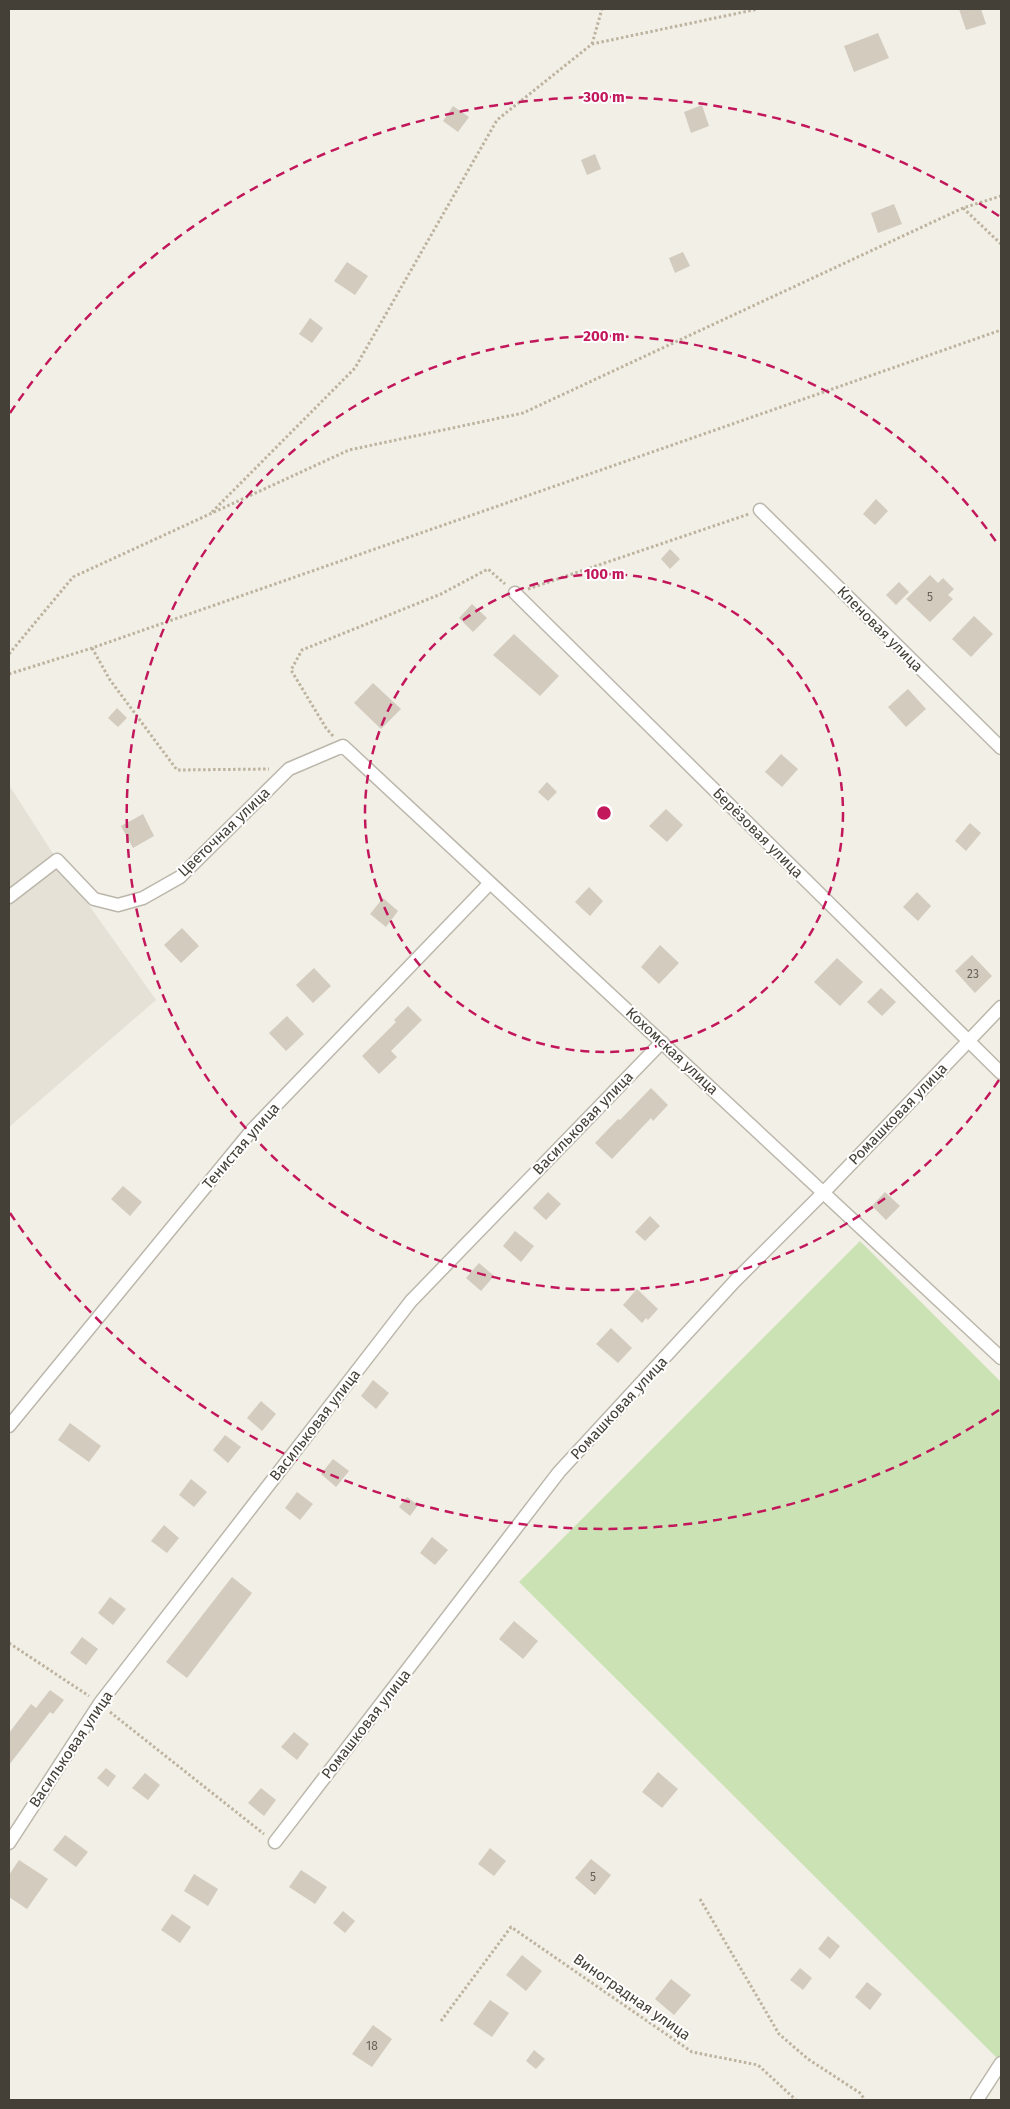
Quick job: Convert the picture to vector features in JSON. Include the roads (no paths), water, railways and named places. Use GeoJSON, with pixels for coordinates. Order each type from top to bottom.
{"type":"FeatureCollection","features":[{"type":"Feature","properties":{"kind":"street","name":"Кленовая улица"},"geometry":{"type":"LineString","coordinates":[[760,510],[1001,748]]}},
{"type":"Feature","properties":{"kind":"street","name":"Берёзовая улица"},"geometry":{"type":"LineString","coordinates":[[515,593],[1001,1073]]}},
{"type":"Feature","properties":{"kind":"street","name":"Цветочная улица"},"geometry":{"type":"LineString","coordinates":[[9,897],[57,860],[94,899],[118,906],[143,898],[180,877],[289,769],[343,746]]}},
{"type":"Feature","properties":{"kind":"street","name":"Кохомская улица"},"geometry":{"type":"LineString","coordinates":[[343,746],[1001,1358]]}},
{"type":"Feature","properties":{"kind":"street","name":"Тенистая улица"},"geometry":{"type":"LineString","coordinates":[[9,1426],[252,1130],[490,882]]}},
{"type":"Feature","properties":{"kind":"street","name":"Ромашковая улица"},"geometry":{"type":"LineString","coordinates":[[274,1842],[559,1472],[735,1281],[824,1192],[1001,1007]]}},
{"type":"Feature","properties":{"kind":"street","name":"Васильковая улица"},"geometry":{"type":"LineString","coordinates":[[9,1843],[100,1704],[411,1301],[662,1042]]}},
{"type":"Feature","properties":{"kind":"street"},"geometry":{"type":"LineString","coordinates":[[977,2100],[1001,2063]]}}]}
